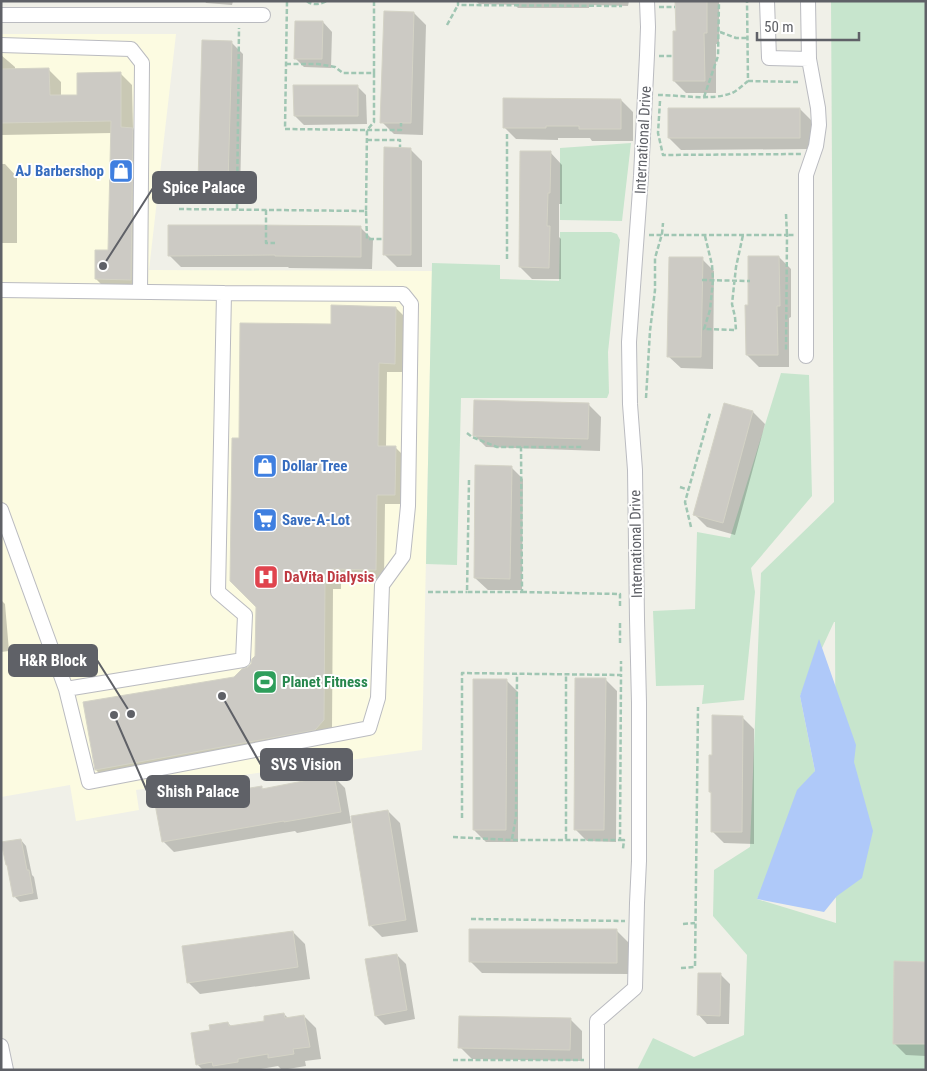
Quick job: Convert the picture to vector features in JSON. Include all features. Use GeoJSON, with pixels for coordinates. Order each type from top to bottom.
{"type":"FeatureCollection","features":[{"type":"Feature","properties":{"kind":"street"},"geometry":{"type":"LineString","coordinates":[[767,1],[768,58],[809,59]]}},
{"type":"Feature","properties":{"kind":"street"},"geometry":{"type":"LineString","coordinates":[[806,356],[806,175],[816,146],[818,125],[818,108],[809,59],[808,1]]}},
{"type":"Feature","properties":{"kind":"street","name":"International Drive"},"geometry":{"type":"LineString","coordinates":[[593,1065],[597,1021],[635,988],[639,861],[640,703],[635,470],[630,404],[629,342],[641,176],[650,4]]}},
{"type":"Feature","properties":{"kind":"street"},"geometry":{"type":"LineString","coordinates":[[1,15],[263,15]]}},
{"type":"Feature","properties":{"kind":"street"},"geometry":{"type":"LineString","coordinates":[[1,45],[131,49],[142,63],[140,292]]}},
{"type":"Feature","properties":{"kind":"street"},"geometry":{"type":"LineString","coordinates":[[1,290],[403,294],[411,304],[408,506],[403,556],[382,585],[378,698],[369,728],[88,782],[66,689],[1,510]]}},
{"type":"Feature","properties":{"kind":"street"},"geometry":{"type":"LineString","coordinates":[[66,689],[242,660],[245,615],[218,592],[224,293]]}},
{"type":"Feature","properties":{"kind":"street"},"geometry":{"type":"LineString","coordinates":[[1,1046],[6,1070]]}},
{"type":"Feature","properties":{"kind":"path"},"geometry":{"type":"LineString","coordinates":[[286,1],[285,129],[401,130],[401,123]]}},
{"type":"Feature","properties":{"kind":"path"},"geometry":{"type":"LineString","coordinates":[[307,1],[309,3],[321,4],[327,1]]}},
{"type":"Feature","properties":{"kind":"path"},"geometry":{"type":"LineString","coordinates":[[374,1],[374,122],[367,130],[367,239],[384,239]]}},
{"type":"Feature","properties":{"kind":"path"},"geometry":{"type":"LineString","coordinates":[[661,15],[662,1]]}},
{"type":"Feature","properties":{"kind":"path"},"geometry":{"type":"LineString","coordinates":[[704,97],[718,56],[720,1]]}},
{"type":"Feature","properties":{"kind":"path"},"geometry":{"type":"LineString","coordinates":[[747,1],[748,81]]}},
{"type":"Feature","properties":{"kind":"path"},"geometry":{"type":"LineString","coordinates":[[447,25],[458,3],[622,6]]}},
{"type":"Feature","properties":{"kind":"path"},"geometry":{"type":"LineString","coordinates":[[650,4],[662,7],[675,7]]}},
{"type":"Feature","properties":{"kind":"path"},"geometry":{"type":"LineString","coordinates":[[237,209],[239,26]]}},
{"type":"Feature","properties":{"kind":"path"},"geometry":{"type":"LineString","coordinates":[[719,32],[736,38],[747,38]]}},
{"type":"Feature","properties":{"kind":"path"},"geometry":{"type":"LineString","coordinates":[[660,64],[662,49]]}},
{"type":"Feature","properties":{"kind":"path"},"geometry":{"type":"LineString","coordinates":[[655,56],[673,56]]}},
{"type":"Feature","properties":{"kind":"path"},"geometry":{"type":"LineString","coordinates":[[286,64],[318,64],[335,67],[342,73],[374,73]]}},
{"type":"Feature","properties":{"kind":"path"},"geometry":{"type":"LineString","coordinates":[[654,95],[723,96],[734,92],[748,81],[802,82]]}},
{"type":"Feature","properties":{"kind":"path"},"geometry":{"type":"LineString","coordinates":[[659,88],[658,133],[663,155],[801,154],[801,159]]}},
{"type":"Feature","properties":{"kind":"path"},"geometry":{"type":"LineString","coordinates":[[507,134],[507,259]]}},
{"type":"Feature","properties":{"kind":"path"},"geometry":{"type":"LineString","coordinates":[[367,140],[400,140],[400,148]]}},
{"type":"Feature","properties":{"kind":"path"},"geometry":{"type":"LineString","coordinates":[[179,209],[366,211]]}},
{"type":"Feature","properties":{"kind":"path"},"geometry":{"type":"LineString","coordinates":[[266,210],[266,243],[275,243]]}},
{"type":"Feature","properties":{"kind":"path"},"geometry":{"type":"LineString","coordinates":[[786,214],[786,352]]}},
{"type":"Feature","properties":{"kind":"path"},"geometry":{"type":"LineString","coordinates":[[646,398],[650,331],[655,290],[655,258],[663,223]]}},
{"type":"Feature","properties":{"kind":"path"},"geometry":{"type":"LineString","coordinates":[[647,235],[800,234]]}},
{"type":"Feature","properties":{"kind":"path"},"geometry":{"type":"LineString","coordinates":[[705,236],[712,265],[713,280],[710,310],[704,329],[736,330],[732,304],[736,267],[743,235]]}},
{"type":"Feature","properties":{"kind":"path"},"geometry":{"type":"LineString","coordinates":[[702,280],[750,280]]}},
{"type":"Feature","properties":{"kind":"path"},"geometry":{"type":"LineString","coordinates":[[691,527],[685,502],[710,413]]}},
{"type":"Feature","properties":{"kind":"path"},"geometry":{"type":"LineString","coordinates":[[467,433],[472,437],[497,447],[583,447]]}},
{"type":"Feature","properties":{"kind":"path"},"geometry":{"type":"LineString","coordinates":[[521,447],[522,592]]}},
{"type":"Feature","properties":{"kind":"path"},"geometry":{"type":"LineString","coordinates":[[467,592],[469,480]]}},
{"type":"Feature","properties":{"kind":"path"},"geometry":{"type":"LineString","coordinates":[[680,487],[689,490]]}},
{"type":"Feature","properties":{"kind":"path"},"geometry":{"type":"LineString","coordinates":[[428,592],[620,594],[620,607]]}},
{"type":"Feature","properties":{"kind":"path"},"geometry":{"type":"LineString","coordinates":[[620,623],[620,645]]}},
{"type":"Feature","properties":{"kind":"path"},"geometry":{"type":"LineString","coordinates":[[620,840],[621,661]]}},
{"type":"Feature","properties":{"kind":"path"},"geometry":{"type":"LineString","coordinates":[[462,818],[462,673],[621,675]]}},
{"type":"Feature","properties":{"kind":"path"},"geometry":{"type":"LineString","coordinates":[[512,840],[516,817],[517,674]]}},
{"type":"Feature","properties":{"kind":"path"},"geometry":{"type":"LineString","coordinates":[[566,674],[566,839]]}},
{"type":"Feature","properties":{"kind":"path"},"geometry":{"type":"LineString","coordinates":[[681,968],[695,968],[698,707]]}},
{"type":"Feature","properties":{"kind":"path"},"geometry":{"type":"LineString","coordinates":[[453,838],[624,840],[623,849]]}},
{"type":"Feature","properties":{"kind":"path"},"geometry":{"type":"LineString","coordinates":[[472,919],[628,921]]}},
{"type":"Feature","properties":{"kind":"path"},"geometry":{"type":"LineString","coordinates":[[683,924],[695,923]]}},
{"type":"Feature","properties":{"kind":"path"},"geometry":{"type":"LineString","coordinates":[[452,1060],[593,1065]]}},
{"type":"Feature","properties":{"kind":"shaded area"},"geometry":{"type":"Polygon","coordinates":[[[831,1],[926,1],[926,1070],[637,1070],[653,1038],[694,1057],[744,1035],[747,955],[713,916],[714,870],[750,847],[761,573],[834,502],[831,1]],[[835,622],[800,696],[815,771],[757,899],[836,923],[835,622]]]}},
{"type":"Feature","properties":{"kind":"shaded area"},"geometry":{"type":"Polygon","coordinates":[[[1,34],[176,34],[149,270],[432,271],[422,750],[136,790],[139,810],[76,821],[70,785],[1,797],[1,34]]]}},
{"type":"Feature","properties":{"kind":"shaded area"},"geometry":{"type":"Polygon","coordinates":[[[631,143],[622,221],[560,220],[560,148],[631,143]]]}},
{"type":"Feature","properties":{"kind":"shaded area"},"geometry":{"type":"Polygon","coordinates":[[[560,232],[611,232],[617,234],[620,240],[608,352],[609,393],[607,398],[461,398],[457,565],[426,564],[432,263],[500,265],[500,279],[559,281],[560,232]]]}},
{"type":"Feature","properties":{"kind":"shaded area"},"geometry":{"type":"Polygon","coordinates":[[[781,373],[809,375],[812,496],[751,568],[755,592],[744,700],[702,704],[704,685],[656,686],[653,611],[695,609],[697,532],[730,538],[781,373]]]}},
{"type":"Feature","properties":{"kind":"water"},"geometry":{"type":"Polygon","coordinates":[[[819,639],[856,745],[854,762],[873,831],[862,878],[837,896],[824,912],[757,899],[797,790],[815,771],[800,696],[819,639]]]}},
{"type":"Feature","properties":{"kind":"building"},"geometry":{"type":"Polygon","coordinates":[[[675,1],[707,1],[707,33],[704,33],[705,81],[673,81],[673,31],[676,31],[675,1]]]}},
{"type":"Feature","properties":{"kind":"building"},"geometry":{"type":"Polygon","coordinates":[[[384,11],[414,12],[411,123],[380,123],[384,11]]]}},
{"type":"Feature","properties":{"kind":"building"},"geometry":{"type":"Polygon","coordinates":[[[295,21],[323,21],[322,59],[294,59],[295,21]]]}},
{"type":"Feature","properties":{"kind":"building"},"geometry":{"type":"Polygon","coordinates":[[[202,40],[232,41],[228,183],[198,182],[202,40]]]}},
{"type":"Feature","properties":{"kind":"building"},"geometry":{"type":"Polygon","coordinates":[[[49,68],[50,95],[77,95],[77,73],[121,72],[121,127],[133,128],[131,280],[95,279],[95,250],[108,250],[111,121],[1,123],[1,69],[49,68]]]}},
{"type":"Feature","properties":{"kind":"building"},"geometry":{"type":"Polygon","coordinates":[[[293,85],[358,85],[358,116],[294,116],[293,85]]]}},
{"type":"Feature","properties":{"kind":"building"},"geometry":{"type":"Polygon","coordinates":[[[503,98],[621,99],[621,129],[579,129],[579,126],[503,128],[503,98]]]}},
{"type":"Feature","properties":{"kind":"building"},"geometry":{"type":"Polygon","coordinates":[[[668,108],[800,108],[800,138],[668,138],[668,108]]]}},
{"type":"Feature","properties":{"kind":"building"},"geometry":{"type":"Polygon","coordinates":[[[384,147],[411,148],[411,255],[383,255],[384,147]]]}},
{"type":"Feature","properties":{"kind":"building"},"geometry":{"type":"Polygon","coordinates":[[[520,151],[551,151],[547,226],[550,226],[549,268],[519,267],[520,151]]]}},
{"type":"Feature","properties":{"kind":"building"},"geometry":{"type":"Polygon","coordinates":[[[168,225],[361,226],[361,257],[275,255],[168,256],[168,225]]]}},
{"type":"Feature","properties":{"kind":"building"},"geometry":{"type":"Polygon","coordinates":[[[748,256],[779,256],[780,306],[777,306],[778,355],[746,355],[745,305],[748,305],[748,256]]]}},
{"type":"Feature","properties":{"kind":"building"},"geometry":{"type":"Polygon","coordinates":[[[669,257],[703,257],[701,357],[667,357],[669,257]]]}},
{"type":"Feature","properties":{"kind":"building"},"geometry":{"type":"Polygon","coordinates":[[[331,305],[396,307],[395,364],[379,363],[378,446],[396,446],[395,495],[377,495],[376,570],[333,569],[332,580],[325,580],[324,720],[315,730],[95,770],[83,702],[234,677],[251,664],[255,656],[256,607],[230,581],[232,438],[239,438],[240,323],[331,324],[331,305]]]}},
{"type":"Feature","properties":{"kind":"building"},"geometry":{"type":"Polygon","coordinates":[[[474,400],[589,403],[588,439],[473,436],[474,400]]]}},
{"type":"Feature","properties":{"kind":"building"},"geometry":{"type":"Polygon","coordinates":[[[724,403],[753,411],[723,523],[693,515],[724,403]]]}},
{"type":"Feature","properties":{"kind":"building"},"geometry":{"type":"Polygon","coordinates":[[[475,465],[512,466],[510,579],[474,578],[475,465]]]}},
{"type":"Feature","properties":{"kind":"building"},"geometry":{"type":"Polygon","coordinates":[[[575,678],[606,678],[604,830],[574,830],[575,678]]]}},
{"type":"Feature","properties":{"kind":"building"},"geometry":{"type":"Polygon","coordinates":[[[473,679],[507,679],[506,830],[473,830],[473,679]]]}},
{"type":"Feature","properties":{"kind":"building"},"geometry":{"type":"Polygon","coordinates":[[[712,715],[743,716],[742,832],[711,832],[709,755],[712,755],[712,715]]]}},
{"type":"Feature","properties":{"kind":"building"},"geometry":{"type":"Polygon","coordinates":[[[334,775],[341,812],[162,842],[155,804],[262,786],[262,789],[334,775]]]}},
{"type":"Feature","properties":{"kind":"building"},"geometry":{"type":"Polygon","coordinates":[[[388,810],[406,920],[369,926],[351,816],[388,810]]]}},
{"type":"Feature","properties":{"kind":"building"},"geometry":{"type":"Polygon","coordinates":[[[21,839],[33,893],[13,897],[1,842],[21,839]]]}},
{"type":"Feature","properties":{"kind":"building"},"geometry":{"type":"Polygon","coordinates":[[[469,929],[617,929],[617,963],[469,962],[469,929]]]}},
{"type":"Feature","properties":{"kind":"building"},"geometry":{"type":"Polygon","coordinates":[[[293,931],[298,967],[187,983],[182,946],[293,931]]]}},
{"type":"Feature","properties":{"kind":"building"},"geometry":{"type":"Polygon","coordinates":[[[397,954],[407,1010],[375,1016],[365,959],[397,954]]]}},
{"type":"Feature","properties":{"kind":"building"},"geometry":{"type":"Polygon","coordinates":[[[894,961],[926,962],[926,1044],[893,1044],[894,961]]]}},
{"type":"Feature","properties":{"kind":"building"},"geometry":{"type":"Polygon","coordinates":[[[698,973],[721,973],[720,1016],[697,1015],[698,973]]]}},
{"type":"Feature","properties":{"kind":"building"},"geometry":{"type":"Polygon","coordinates":[[[284,1013],[285,1018],[304,1015],[310,1047],[293,1049],[294,1054],[268,1058],[268,1054],[238,1059],[238,1062],[213,1066],[212,1062],[196,1065],[191,1033],[210,1030],[209,1025],[228,1022],[229,1026],[264,1021],[264,1016],[284,1013]]]}},
{"type":"Feature","properties":{"kind":"building"},"geometry":{"type":"Polygon","coordinates":[[[459,1016],[571,1018],[570,1050],[458,1048],[459,1016]]]}},
{"type":"Feature","properties":{"kind":"place","name":"AJ Barbershop"},"geometry":{"type":"Point","coordinates":[121,171]}},
{"type":"Feature","properties":{"kind":"place","name":"Spice Palace"},"geometry":{"type":"Point","coordinates":[103,266]}},
{"type":"Feature","properties":{"kind":"place","name":"Dollar Tree"},"geometry":{"type":"Point","coordinates":[265,466]}},
{"type":"Feature","properties":{"kind":"place","name":"Save-A-Lot"},"geometry":{"type":"Point","coordinates":[265,520]}},
{"type":"Feature","properties":{"kind":"place","name":"DaVita Dialysis"},"geometry":{"type":"Point","coordinates":[266,577]}},
{"type":"Feature","properties":{"kind":"place","name":"Planet Fitness"},"geometry":{"type":"Point","coordinates":[265,682]}},
{"type":"Feature","properties":{"kind":"place","name":"SVS Vision"},"geometry":{"type":"Point","coordinates":[222,696]}},
{"type":"Feature","properties":{"kind":"place","name":"H&R Block"},"geometry":{"type":"Point","coordinates":[131,714]}},
{"type":"Feature","properties":{"kind":"place","name":"Shish Palace"},"geometry":{"type":"Point","coordinates":[114,715]}}]}
